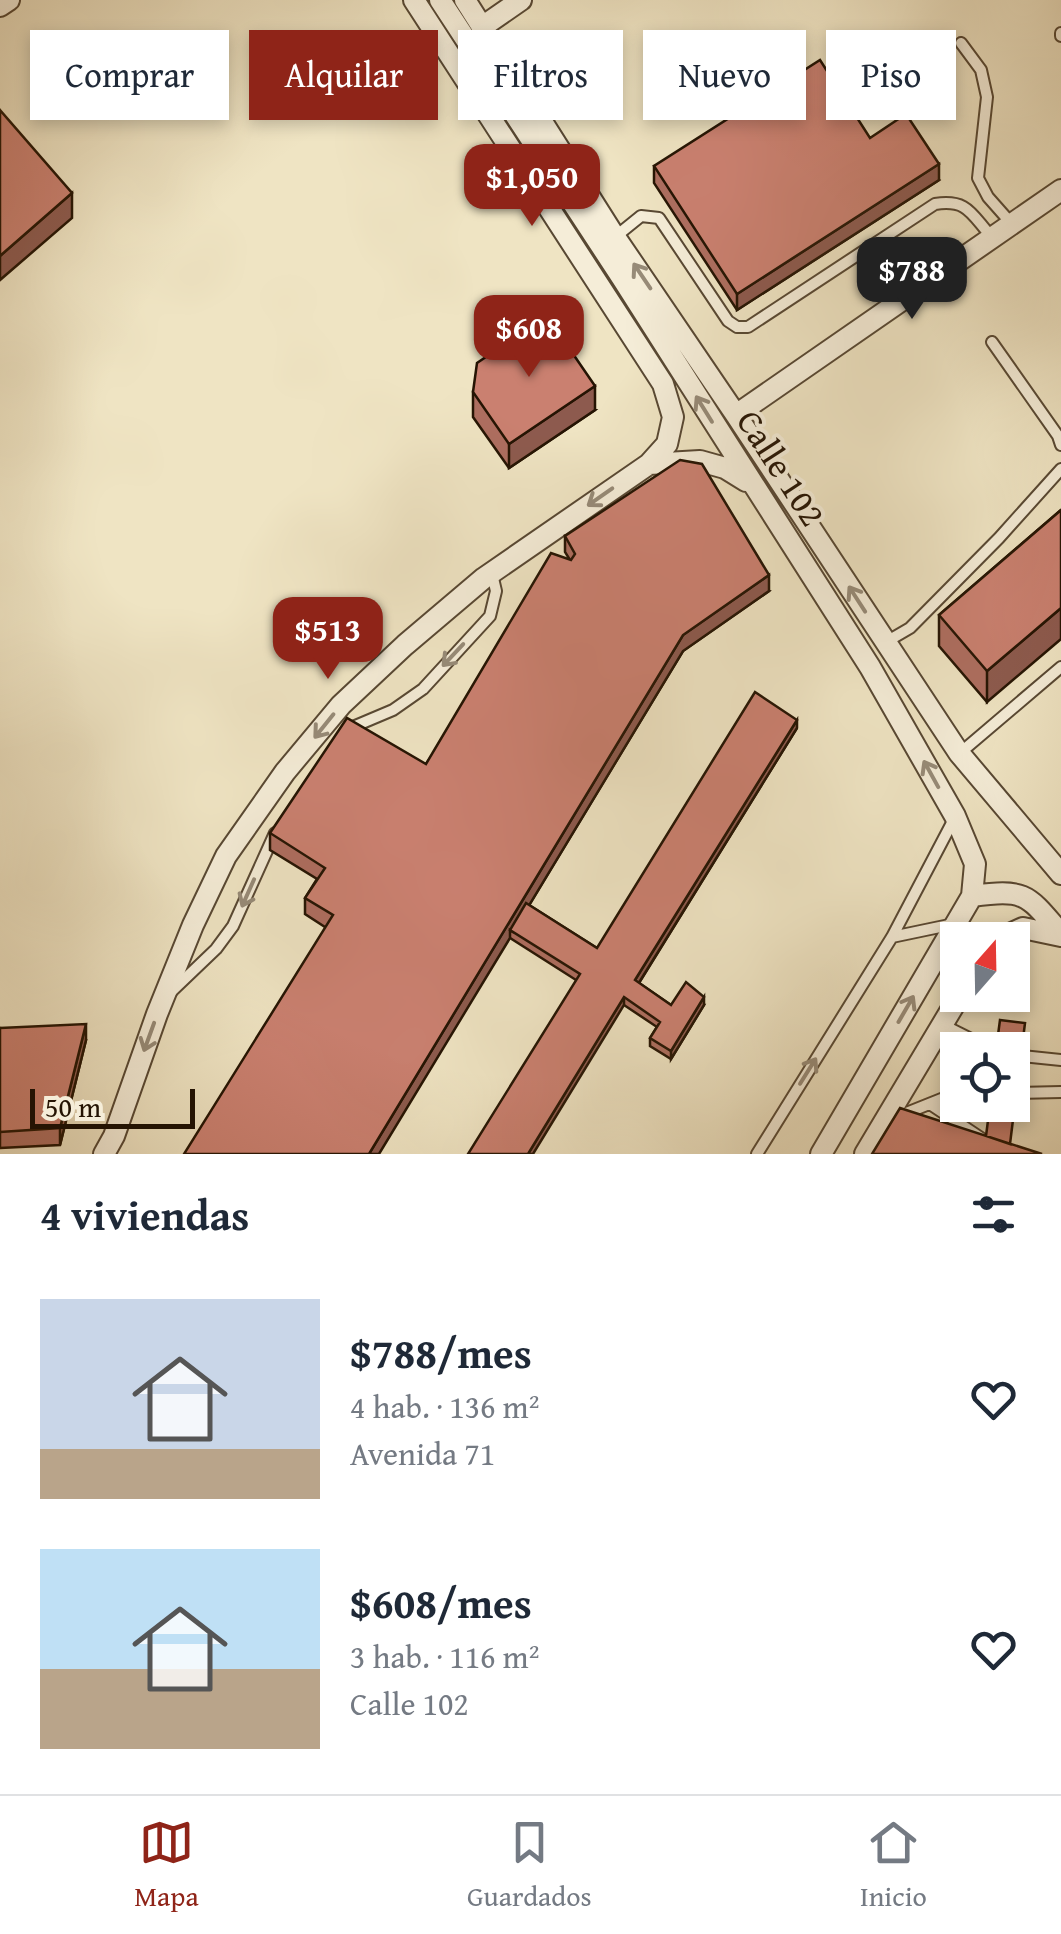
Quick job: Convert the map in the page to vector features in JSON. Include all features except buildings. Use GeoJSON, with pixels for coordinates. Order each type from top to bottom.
{"type":"FeatureCollection","features":[{"type":"Feature","properties":{"kind":"street"},"geometry":{"type":"LineString","coordinates":[[0,6],[9,0]]}},
{"type":"Feature","properties":{"kind":"street"},"geometry":{"type":"LineString","coordinates":[[110,1148],[193,924],[226,856],[286,772],[341,705],[404,644],[492,574],[648,464],[668,444],[673,417],[663,384],[414,0]]}},
{"type":"Feature","properties":{"kind":"street","name":"Calle 102"},"geometry":{"type":"LineString","coordinates":[[440,0],[870,667],[955,816],[974,864],[972,896]]}},
{"type":"Feature","properties":{"kind":"street","name":"Calle 102"},"geometry":{"type":"LineString","coordinates":[[465,0],[615,237],[959,754],[1061,874]]}},
{"type":"Feature","properties":{"kind":"street"},"geometry":{"type":"LineString","coordinates":[[482,26],[521,0]]}},
{"type":"Feature","properties":{"kind":"street"},"geometry":{"type":"LineString","coordinates":[[736,415],[1061,190]]}},
{"type":"Feature","properties":{"kind":"street"},"geometry":{"type":"LineString","coordinates":[[648,464],[700,461],[724,468],[752,484]]}},
{"type":"Feature","properties":{"kind":"street"},"geometry":{"type":"LineString","coordinates":[[957,922],[972,896],[1004,892],[1031,899],[1061,935]]}},
{"type":"Feature","properties":{"kind":"street"},"geometry":{"type":"LineString","coordinates":[[1030,929],[1061,935]]}},
{"type":"Feature","properties":{"kind":"street"},"geometry":{"type":"LineString","coordinates":[[828,1149],[940,951]]}},
{"type":"Feature","properties":{"kind":"street"},"geometry":{"type":"LineString","coordinates":[[865,1154],[950,1012]]}},
{"type":"Feature","properties":{"kind":"lane"},"geometry":{"type":"LineString","coordinates":[[961,43],[981,70],[987,97],[978,178],[1011,224]]}},
{"type":"Feature","properties":{"kind":"lane"},"geometry":{"type":"LineString","coordinates":[[615,237],[641,216],[659,218],[728,320],[737,327],[748,327],[935,204],[962,204],[991,236]]}},
{"type":"Feature","properties":{"kind":"lane"},"geometry":{"type":"LineString","coordinates":[[992,342],[1061,445]]}},
{"type":"Feature","properties":{"kind":"lane"},"geometry":{"type":"LineString","coordinates":[[886,642],[910,628],[1061,470]]}},
{"type":"Feature","properties":{"kind":"lane"},"geometry":{"type":"LineString","coordinates":[[344,731],[393,710],[423,690],[490,616],[496,591],[492,574]]}},
{"type":"Feature","properties":{"kind":"lane"},"geometry":{"type":"LineString","coordinates":[[959,754],[1061,667]]}},
{"type":"Feature","properties":{"kind":"lane"},"geometry":{"type":"LineString","coordinates":[[757,1154],[892,937],[955,816]]}},
{"type":"Feature","properties":{"kind":"lane"},"geometry":{"type":"LineString","coordinates":[[166,996],[216,949],[233,926],[278,826]]}},
{"type":"Feature","properties":{"kind":"lane"},"geometry":{"type":"LineString","coordinates":[[892,937],[940,926]]}},
{"type":"Feature","properties":{"kind":"lane"},"geometry":{"type":"LineString","coordinates":[[942,1025],[956,1032]]}},
{"type":"Feature","properties":{"kind":"lane"},"geometry":{"type":"LineString","coordinates":[[1030,1057],[1061,1060]]}},
{"type":"Feature","properties":{"kind":"lane"},"geometry":{"type":"LineString","coordinates":[[1030,1093],[1061,1092]]}},
{"type":"Feature","properties":{"kind":"lane"},"geometry":{"type":"LineString","coordinates":[[884,1122],[940,1101]]}},
{"type":"Feature","properties":{"kind":"lane"},"geometry":{"type":"LineString","coordinates":[[930,1104],[986,1142]]}}]}
